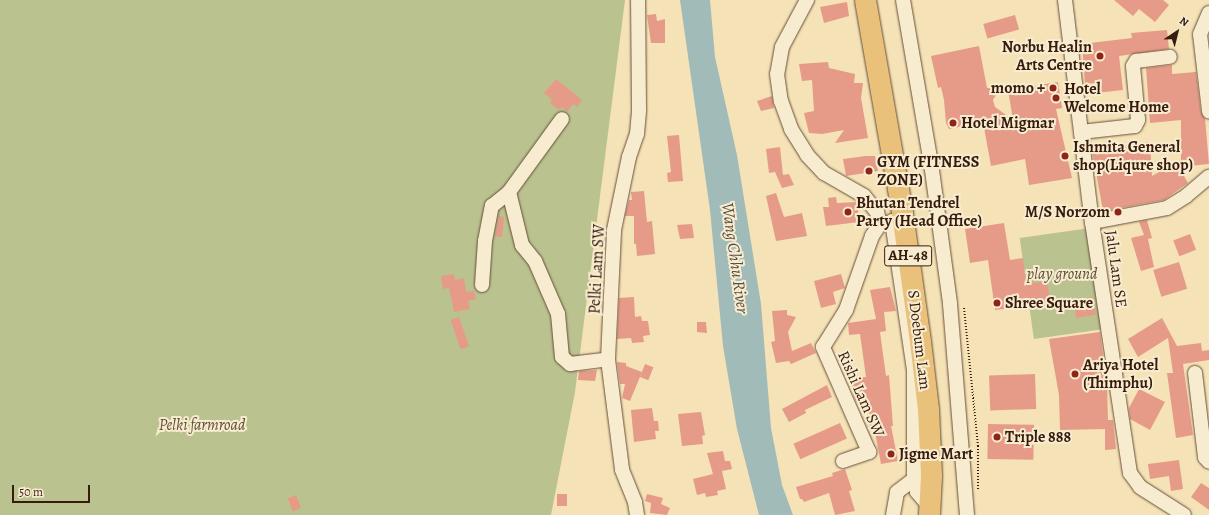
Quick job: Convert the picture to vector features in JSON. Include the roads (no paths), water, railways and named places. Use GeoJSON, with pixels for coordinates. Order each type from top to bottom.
{"type":"FeatureCollection","features":[{"type":"Feature","properties":{"kind":"highway","name":"S Doebum Lam"},"geometry":{"type":"LineString","coordinates":[[865,0],[891,220],[928,409],[934,512]]}},
{"type":"Feature","properties":{"kind":"highway","name":"S Doebum Lam"},"geometry":{"type":"LineString","coordinates":[[877,0],[934,340],[944,481],[934,512]]}},
{"type":"Feature","properties":{"kind":"street","name":"Pelki Lam SW"},"geometry":{"type":"LineString","coordinates":[[637,515],[635,502],[622,469],[608,359],[614,230],[638,128],[638,0]]}},
{"type":"Feature","properties":{"kind":"street"},"geometry":{"type":"LineString","coordinates":[[807,0],[782,47],[777,74],[781,101],[791,129],[808,154],[824,173],[864,196],[877,212],[891,220],[914,370],[914,479],[917,492],[934,512]]}},
{"type":"Feature","properties":{"kind":"street"},"geometry":{"type":"LineString","coordinates":[[903,0],[932,170],[950,304],[967,515]]}},
{"type":"Feature","properties":{"kind":"street","name":"Jalu Lam SE"},"geometry":{"type":"LineString","coordinates":[[1065,0],[1092,222],[1130,473],[1140,487],[1184,515]]}},
{"type":"Feature","properties":{"kind":"street"},"geometry":{"type":"LineString","coordinates":[[1209,13],[1200,34],[1209,111]]}},
{"type":"Feature","properties":{"kind":"street"},"geometry":{"type":"LineString","coordinates":[[1081,132],[1135,126],[1138,120],[1134,66],[1136,61],[1170,57]]}},
{"type":"Feature","properties":{"kind":"street"},"geometry":{"type":"LineString","coordinates":[[482,285],[485,241],[492,206],[508,192],[562,119]]}},
{"type":"Feature","properties":{"kind":"street"},"geometry":{"type":"LineString","coordinates":[[1092,222],[1167,208],[1186,196],[1209,177]]}},
{"type":"Feature","properties":{"kind":"street"},"geometry":{"type":"LineString","coordinates":[[508,192],[522,245],[535,261],[558,314],[562,357],[570,364],[608,359]]}},
{"type":"Feature","properties":{"kind":"street","name":"Rishi Lam SW"},"geometry":{"type":"LineString","coordinates":[[843,461],[869,452],[823,347],[846,310],[872,236],[891,220]]}},
{"type":"Feature","properties":{"kind":"street"},"geometry":{"type":"LineString","coordinates":[[1195,373],[1205,457],[1209,462]]}},
{"type":"Feature","properties":{"kind":"street"},"geometry":{"type":"LineString","coordinates":[[893,515],[897,492],[914,479]]}},
{"type":"Feature","properties":{"kind":"water","name":"Wang Chhu River"},"geometry":{"type":"Polygon","coordinates":[[[680,0],[710,0],[715,57],[737,155],[761,304],[771,428],[782,485],[793,515],[759,515],[737,429],[723,346],[710,210],[680,0]]]}},
{"type":"Feature","properties":{"kind":"place","name":"Norbu Healin Arts Centre"},"geometry":{"type":"Point","coordinates":[1100,56]}},
{"type":"Feature","properties":{"kind":"place","name":"momo +"},"geometry":{"type":"Point","coordinates":[1053,88]}},
{"type":"Feature","properties":{"kind":"place","name":"Hotel Welcome Home"},"geometry":{"type":"Point","coordinates":[1056,98]}},
{"type":"Feature","properties":{"kind":"place","name":"Hotel Migmar"},"geometry":{"type":"Point","coordinates":[953,123]}},
{"type":"Feature","properties":{"kind":"place","name":"Ishmita General shop(Liqure shop)"},"geometry":{"type":"Point","coordinates":[1065,156]}},
{"type":"Feature","properties":{"kind":"place","name":"GYM (FITNESS ZONE)"},"geometry":{"type":"Point","coordinates":[869,171]}},
{"type":"Feature","properties":{"kind":"place","name":"Bhutan Tendrel Party (Head Office)"},"geometry":{"type":"Point","coordinates":[848,212]}},
{"type":"Feature","properties":{"kind":"place","name":"M/S Norzom"},"geometry":{"type":"Point","coordinates":[1118,212]}},
{"type":"Feature","properties":{"kind":"place","name":"Shree Square"},"geometry":{"type":"Point","coordinates":[997,303]}},
{"type":"Feature","properties":{"kind":"place","name":"Ariya Hotel (Thimphu)"},"geometry":{"type":"Point","coordinates":[1075,374]}},
{"type":"Feature","properties":{"kind":"place","name":"Triple 888"},"geometry":{"type":"Point","coordinates":[997,437]}},
{"type":"Feature","properties":{"kind":"place","name":"Jigme Mart"},"geometry":{"type":"Point","coordinates":[891,454]}},
{"type":"Feature","properties":{"kind":"park label","name":"play ground"},"geometry":{"type":"Point","coordinates":[1062,274]}},
{"type":"Feature","properties":{"kind":"park label","name":"Pelki farmroad"},"geometry":{"type":"Point","coordinates":[202,425]}}]}
